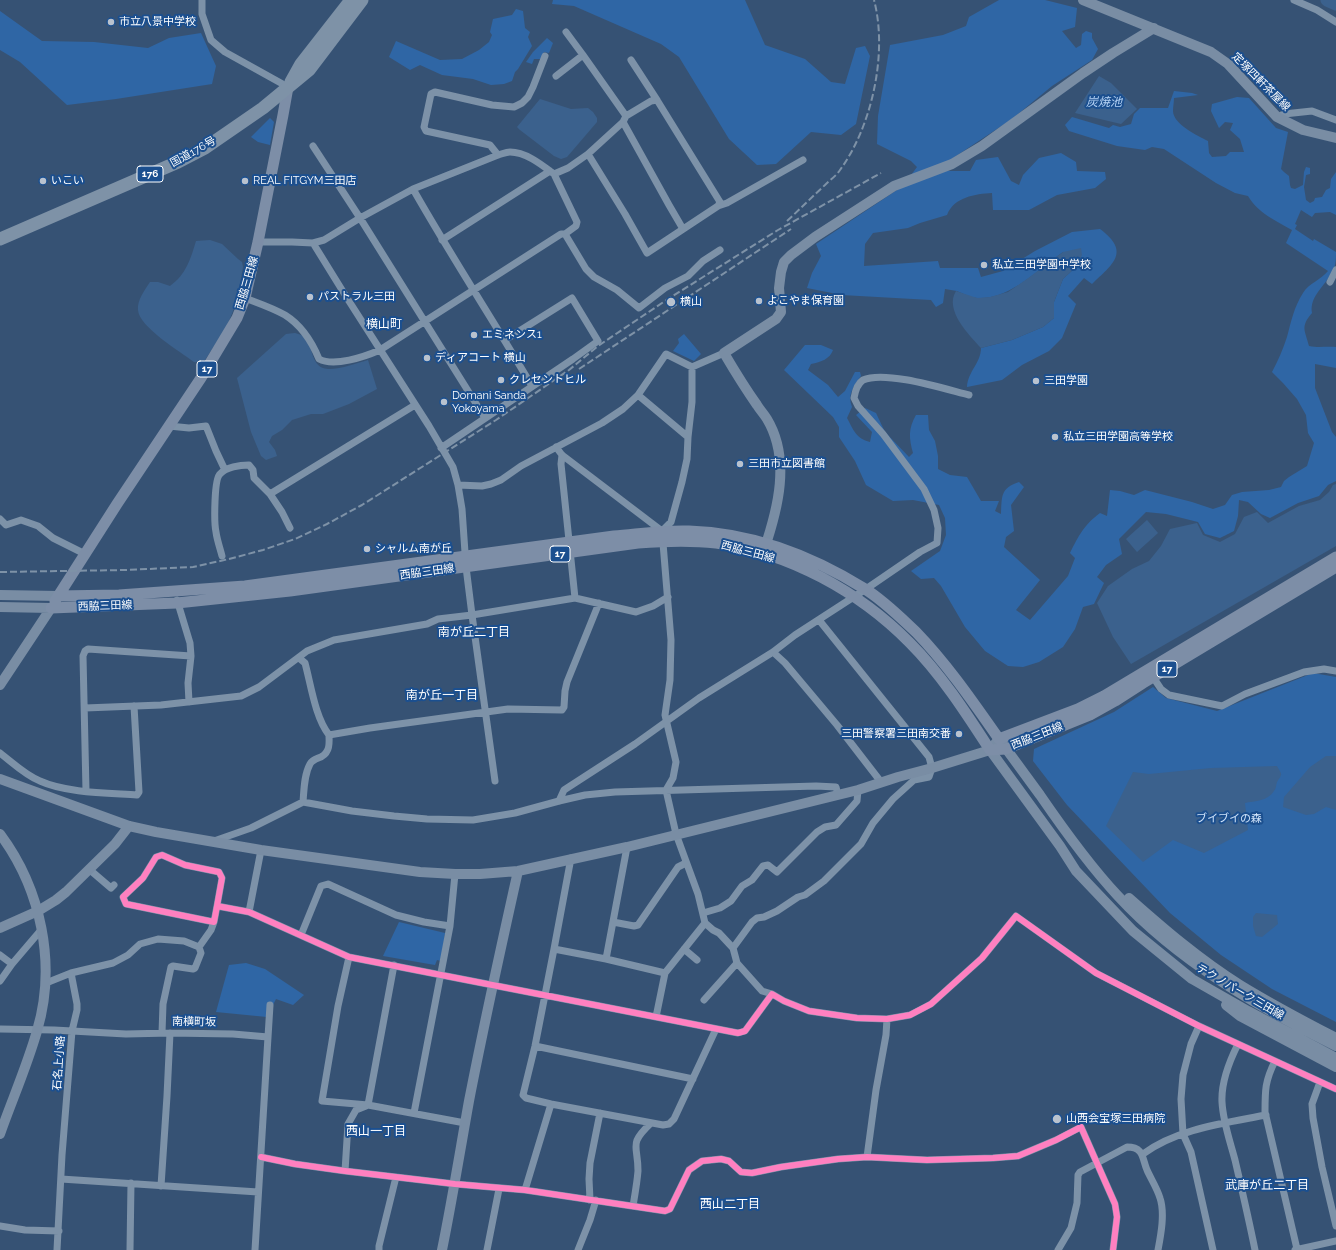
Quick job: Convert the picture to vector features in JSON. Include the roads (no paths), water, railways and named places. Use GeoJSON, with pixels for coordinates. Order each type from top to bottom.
{"type":"FeatureCollection","features":[{"type":"Feature","properties":{"kind":"highway","name":"国道176号"},"geometry":{"type":"LineString","coordinates":[[288,87],[301,64],[351,0]]}},
{"type":"Feature","properties":{"kind":"highway","name":"国道176号"},"geometry":{"type":"LineString","coordinates":[[0,239],[178,162],[205,148],[263,108],[309,70],[362,0]]}},
{"type":"Feature","properties":{"kind":"main road","name":"西脇三田線"},"geometry":{"type":"LineString","coordinates":[[284,113],[309,70]]}},
{"type":"Feature","properties":{"kind":"main road","name":"西脇三田線"},"geometry":{"type":"LineString","coordinates":[[51,608],[201,378],[229,334],[237,318],[245,298],[258,242],[288,87]]}},
{"type":"Feature","properties":{"kind":"main road"},"geometry":{"type":"LineString","coordinates":[[238,124],[275,107],[284,113]]}},
{"type":"Feature","properties":{"kind":"main road","name":"西脇三田線"},"geometry":{"type":"LineString","coordinates":[[51,608],[177,597],[290,590],[466,561],[570,548],[638,543],[662,536],[742,548],[764,548],[811,560],[866,589],[893,611],[920,637],[957,681],[1000,739],[1078,709],[1104,696],[1336,557]]}},
{"type":"Feature","properties":{"kind":"main road","name":"西脇三田線"},"geometry":{"type":"LineString","coordinates":[[764,548],[855,596],[889,623],[911,643],[932,667],[990,750],[1006,749],[1090,714],[1115,701],[1336,567]]}},
{"type":"Feature","properties":{"kind":"main road","name":"西脇三田線"},"geometry":{"type":"LineString","coordinates":[[58,596],[120,595],[177,597]]}},
{"type":"Feature","properties":{"kind":"street"},"geometry":{"type":"LineString","coordinates":[[202,0],[202,14],[211,40],[224,52],[288,87]]}},
{"type":"Feature","properties":{"kind":"street","name":"定塚四軒茶屋線"},"geometry":{"type":"LineString","coordinates":[[1083,0],[1202,47],[1219,56],[1278,117],[1303,130],[1336,138]]}},
{"type":"Feature","properties":{"kind":"street"},"geometry":{"type":"LineString","coordinates":[[1294,0],[1317,10],[1336,22]]}},
{"type":"Feature","properties":{"kind":"street"},"geometry":{"type":"LineString","coordinates":[[692,367],[724,353],[779,316],[781,308],[779,281],[780,272],[784,262],[815,237],[894,186],[952,164],[982,146],[1083,73],[1154,28]]}},
{"type":"Feature","properties":{"kind":"street"},"geometry":{"type":"LineString","coordinates":[[566,32],[584,55],[625,119],[669,206],[683,229]]}},
{"type":"Feature","properties":{"kind":"street"},"geometry":{"type":"LineString","coordinates":[[556,76],[584,55]]}},
{"type":"Feature","properties":{"kind":"street"},"geometry":{"type":"LineString","coordinates":[[498,155],[490,145],[426,131],[424,127],[431,94],[435,92],[492,105],[514,107],[522,103],[528,96],[545,56]]}},
{"type":"Feature","properties":{"kind":"street"},"geometry":{"type":"LineString","coordinates":[[631,60],[720,202],[718,206]]}},
{"type":"Feature","properties":{"kind":"street"},"geometry":{"type":"LineString","coordinates":[[442,240],[552,172],[568,168],[588,154],[625,119],[651,101],[657,100]]}},
{"type":"Feature","properties":{"kind":"street"},"geometry":{"type":"LineString","coordinates":[[1278,117],[1284,114],[1312,111],[1336,120]]}},
{"type":"Feature","properties":{"kind":"street"},"geometry":{"type":"LineString","coordinates":[[313,146],[360,218],[485,418]]}},
{"type":"Feature","properties":{"kind":"street"},"geometry":{"type":"LineString","coordinates":[[245,298],[285,315],[291,320],[300,328],[314,347],[318,359],[325,362],[332,362],[366,356],[380,350],[561,234],[565,234],[576,226],[577,222],[552,172],[538,162],[523,155],[511,152],[498,155],[413,189],[324,240],[313,243],[258,242]]}},
{"type":"Feature","properties":{"kind":"street"},"geometry":{"type":"LineString","coordinates":[[588,154],[647,253],[718,206],[727,204],[803,160]]}},
{"type":"Feature","properties":{"kind":"street"},"geometry":{"type":"LineString","coordinates":[[413,189],[442,240],[532,386]]}},
{"type":"Feature","properties":{"kind":"street"},"geometry":{"type":"LineString","coordinates":[[565,234],[586,269],[594,277],[617,290],[639,308],[665,288],[688,276],[703,261],[720,250]]}},
{"type":"Feature","properties":{"kind":"street"},"geometry":{"type":"LineString","coordinates":[[313,243],[453,467],[462,509],[472,615],[495,781]]}},
{"type":"Feature","properties":{"kind":"street"},"geometry":{"type":"LineString","coordinates":[[1330,282],[1336,270]]}},
{"type":"Feature","properties":{"kind":"street"},"geometry":{"type":"LineString","coordinates":[[441,448],[573,360],[598,340],[572,298],[505,340]]}},
{"type":"Feature","properties":{"kind":"street"},"geometry":{"type":"LineString","coordinates":[[724,353],[767,419],[773,430],[778,450],[781,478],[771,527],[764,548]]}},
{"type":"Feature","properties":{"kind":"street"},"geometry":{"type":"LineString","coordinates":[[458,485],[482,486],[492,484],[521,466],[602,423],[623,409],[638,395],[666,354],[692,367]]}},
{"type":"Feature","properties":{"kind":"street"},"geometry":{"type":"LineString","coordinates":[[692,367],[692,402],[687,459],[671,522],[662,536],[671,640],[670,680],[665,715],[676,762],[673,778],[666,790],[676,834],[698,894],[705,923],[719,933],[733,948],[737,963],[762,991],[809,1011],[857,1018],[887,1019],[910,1015],[931,1004],[982,958],[1016,916],[1096,973],[1200,1026],[1336,1089]]}},
{"type":"Feature","properties":{"kind":"street"},"geometry":{"type":"LineString","coordinates":[[559,801],[564,790],[666,723],[700,698],[773,652],[795,635],[920,552],[937,544],[938,528],[934,510],[924,489],[883,434],[858,406],[854,398],[856,389],[862,381],[874,378],[890,377],[969,395]]}},
{"type":"Feature","properties":{"kind":"street"},"geometry":{"type":"LineString","coordinates":[[638,395],[688,437]]}},
{"type":"Feature","properties":{"kind":"street"},"geometry":{"type":"LineString","coordinates":[[270,494],[415,405]]}},
{"type":"Feature","properties":{"kind":"street"},"geometry":{"type":"LineString","coordinates":[[169,426],[189,428],[206,426],[225,470]]}},
{"type":"Feature","properties":{"kind":"street"},"geometry":{"type":"LineString","coordinates":[[556,447],[562,455],[662,536]]}},
{"type":"Feature","properties":{"kind":"street"},"geometry":{"type":"LineString","coordinates":[[562,455],[561,464],[575,598]]}},
{"type":"Feature","properties":{"kind":"street"},"geometry":{"type":"LineString","coordinates":[[222,556],[216,532],[214,511],[217,480],[219,474],[225,470],[242,465],[249,465],[253,470],[254,478],[270,494],[282,512],[290,528]]}},
{"type":"Feature","properties":{"kind":"street"},"geometry":{"type":"LineString","coordinates":[[0,519],[6,525],[22,520],[38,526],[53,538],[85,554]]}},
{"type":"Feature","properties":{"kind":"street"},"geometry":{"type":"LineString","coordinates":[[0,595],[58,596]]}},
{"type":"Feature","properties":{"kind":"street"},"geometry":{"type":"LineString","coordinates":[[177,597],[190,643],[191,656],[188,682],[189,702]]}},
{"type":"Feature","properties":{"kind":"street"},"geometry":{"type":"LineString","coordinates":[[85,708],[161,705],[241,696],[259,688],[307,652],[334,640],[427,624],[438,619],[575,598],[636,612],[652,606],[668,597]]}},
{"type":"Feature","properties":{"kind":"street"},"geometry":{"type":"LineString","coordinates":[[329,735],[508,709],[562,710],[564,707],[567,682],[599,603]]}},
{"type":"Feature","properties":{"kind":"street"},"geometry":{"type":"LineString","coordinates":[[0,607],[51,608]]}},
{"type":"Feature","properties":{"kind":"street"},"geometry":{"type":"LineString","coordinates":[[0,685],[51,608]]}},
{"type":"Feature","properties":{"kind":"street"},"geometry":{"type":"LineString","coordinates":[[733,948],[752,922],[757,918],[764,917],[777,911],[798,897],[805,895],[824,881],[861,844],[873,823],[893,798],[914,780],[929,777],[932,768],[928,758],[819,620]]}},
{"type":"Feature","properties":{"kind":"street"},"geometry":{"type":"LineString","coordinates":[[86,791],[85,652],[88,649],[191,656]]}},
{"type":"Feature","properties":{"kind":"street"},"geometry":{"type":"LineString","coordinates":[[773,652],[785,663],[837,725],[881,782]]}},
{"type":"Feature","properties":{"kind":"street"},"geometry":{"type":"LineString","coordinates":[[299,658],[305,663],[316,708],[329,735],[328,750],[324,756],[313,760],[310,765],[304,786],[303,802]]}},
{"type":"Feature","properties":{"kind":"street"},"geometry":{"type":"LineString","coordinates":[[1153,677],[1161,689],[1169,695],[1222,706],[1245,694],[1304,672],[1324,669],[1336,671]]}},
{"type":"Feature","properties":{"kind":"street"},"geometry":{"type":"LineString","coordinates":[[0,753],[31,777],[41,782],[63,788],[137,795],[139,792],[134,706]]}},
{"type":"Feature","properties":{"kind":"street"},"geometry":{"type":"LineString","coordinates":[[0,779],[129,826],[156,832],[261,850],[420,872],[480,874],[518,870],[627,847],[858,790],[990,750],[1000,739]]}},
{"type":"Feature","properties":{"kind":"street","name":"テクノパーク三田線"},"geometry":{"type":"LineString","coordinates":[[1000,739],[1077,847],[1118,897],[1149,926],[1220,982],[1291,1024],[1336,1046]]}},
{"type":"Feature","properties":{"kind":"street","name":"テクノパーク三田線"},"geometry":{"type":"LineString","coordinates":[[990,750],[1060,846],[1076,871],[1133,931],[1192,979],[1336,1058]]}},
{"type":"Feature","properties":{"kind":"street"},"geometry":{"type":"LineString","coordinates":[[214,841],[251,828],[303,802],[394,816],[427,819],[473,820],[515,813],[585,795],[615,792],[829,786],[836,787],[838,795]]}},
{"type":"Feature","properties":{"kind":"street"},"geometry":{"type":"LineString","coordinates":[[702,913],[720,908],[731,901],[742,886],[752,880],[763,866],[768,865],[777,872],[817,832],[825,827],[836,825],[857,801],[858,790]]}},
{"type":"Feature","properties":{"kind":"street"},"geometry":{"type":"LineString","coordinates":[[0,928],[56,900],[90,870],[115,844],[129,826]]}},
{"type":"Feature","properties":{"kind":"street"},"geometry":{"type":"LineString","coordinates":[[0,834],[17,859],[38,910],[46,958],[46,983],[37,1030],[0,1134]]}},
{"type":"Feature","properties":{"kind":"street"},"geometry":{"type":"LineString","coordinates":[[606,959],[627,847]]}},
{"type":"Feature","properties":{"kind":"street"},"geometry":{"type":"LineString","coordinates":[[248,912],[261,850]]}},
{"type":"Feature","properties":{"kind":"street"},"geometry":{"type":"LineString","coordinates":[[199,946],[211,930],[214,922],[222,878],[219,872],[185,865],[162,855],[156,857],[143,878],[123,898],[126,904],[214,922]]}},
{"type":"Feature","properties":{"kind":"street"},"geometry":{"type":"LineString","coordinates":[[572,858],[535,1046],[523,1095],[526,1098],[551,1104],[651,1123],[663,1125],[669,1124],[674,1120],[716,1029]]}},
{"type":"Feature","properties":{"kind":"street"},"geometry":{"type":"LineString","coordinates":[[613,922],[634,926],[638,924],[678,867],[686,863]]}},
{"type":"Feature","properties":{"kind":"street"},"geometry":{"type":"LineString","coordinates":[[90,870],[111,888],[114,885]]}},
{"type":"Feature","properties":{"kind":"street"},"geometry":{"type":"LineString","coordinates":[[442,1250],[465,1123],[518,870]]}},
{"type":"Feature","properties":{"kind":"street"},"geometry":{"type":"LineString","coordinates":[[1096,870],[1166,930],[1220,971],[1267,1001],[1336,1038]]}},
{"type":"Feature","properties":{"kind":"street"},"geometry":{"type":"LineString","coordinates":[[414,1113],[450,926],[455,874]]}},
{"type":"Feature","properties":{"kind":"street"},"geometry":{"type":"LineString","coordinates":[[301,934],[321,886],[328,884],[396,915],[450,926]]}},
{"type":"Feature","properties":{"kind":"street"},"geometry":{"type":"LineString","coordinates":[[217,906],[248,912],[301,934],[349,957],[545,994],[738,1033],[745,1031],[772,994]]}},
{"type":"Feature","properties":{"kind":"street"},"geometry":{"type":"LineString","coordinates":[[656,1017],[665,973],[705,923]]}},
{"type":"Feature","properties":{"kind":"street"},"geometry":{"type":"LineString","coordinates":[[0,981],[12,964],[41,930]]}},
{"type":"Feature","properties":{"kind":"street"},"geometry":{"type":"LineString","coordinates":[[46,983],[71,973],[113,963],[128,955],[140,944],[158,939],[184,941],[199,946]]}},
{"type":"Feature","properties":{"kind":"street"},"geometry":{"type":"LineString","coordinates":[[162,1033],[163,1004],[171,967],[194,969],[201,953],[199,946]]}},
{"type":"Feature","properties":{"kind":"street"},"geometry":{"type":"LineString","coordinates":[[554,949],[606,959],[665,973]]}},
{"type":"Feature","properties":{"kind":"street"},"geometry":{"type":"LineString","coordinates":[[684,949],[697,960]]}},
{"type":"Feature","properties":{"kind":"street"},"geometry":{"type":"LineString","coordinates":[[0,955],[12,964]]}},
{"type":"Feature","properties":{"kind":"street"},"geometry":{"type":"LineString","coordinates":[[349,957],[338,1006],[322,1101],[368,1105],[465,1123]]}},
{"type":"Feature","properties":{"kind":"street"},"geometry":{"type":"LineString","coordinates":[[704,1000],[737,963]]}},
{"type":"Feature","properties":{"kind":"street"},"geometry":{"type":"LineString","coordinates":[[368,1105],[394,965]]}},
{"type":"Feature","properties":{"kind":"street","name":"石名上小路"},"geometry":{"type":"LineString","coordinates":[[57,1250],[62,1155],[72,1031],[77,1004],[71,973]]}},
{"type":"Feature","properties":{"kind":"street"},"geometry":{"type":"LineString","coordinates":[[1192,979],[1240,1016],[1336,1067]]}},
{"type":"Feature","properties":{"kind":"street"},"geometry":{"type":"LineString","coordinates":[[255,1250],[270,1005]]}},
{"type":"Feature","properties":{"kind":"street"},"geometry":{"type":"LineString","coordinates":[[867,1157],[876,1090],[886,1035],[887,1019]]}},
{"type":"Feature","properties":{"kind":"street"},"geometry":{"type":"LineString","coordinates":[[1200,1026],[1191,1044],[1183,1075],[1181,1099],[1184,1134],[1191,1152],[1213,1250]]}},
{"type":"Feature","properties":{"kind":"street","name":"南横町坂"},"geometry":{"type":"LineString","coordinates":[[0,1029],[126,1034],[233,1034],[268,1037]]}},
{"type":"Feature","properties":{"kind":"street"},"geometry":{"type":"LineString","coordinates":[[161,1186],[170,1033]]}},
{"type":"Feature","properties":{"kind":"street"},"geometry":{"type":"LineString","coordinates":[[1238,1044],[1230,1060],[1223,1086],[1222,1102],[1225,1123],[1245,1201],[1255,1250]]}},
{"type":"Feature","properties":{"kind":"street"},"geometry":{"type":"LineString","coordinates":[[535,1046],[693,1079]]}},
{"type":"Feature","properties":{"kind":"street"},"geometry":{"type":"LineString","coordinates":[[1275,1061],[1268,1074],[1264,1089],[1266,1115],[1296,1250],[1336,1241]]}},
{"type":"Feature","properties":{"kind":"street"},"geometry":{"type":"LineString","coordinates":[[1320,1082],[1312,1104],[1329,1198],[1336,1226]]}},
{"type":"Feature","properties":{"kind":"street"},"geometry":{"type":"LineString","coordinates":[[525,1190],[551,1104]]}},
{"type":"Feature","properties":{"kind":"street"},"geometry":{"type":"LineString","coordinates":[[345,1171],[348,1124],[356,1110],[368,1105]]}},
{"type":"Feature","properties":{"kind":"street"},"geometry":{"type":"LineString","coordinates":[[578,1250],[590,1220],[593,1200],[589,1179],[590,1163],[600,1113]]}},
{"type":"Feature","properties":{"kind":"street"},"geometry":{"type":"LineString","coordinates":[[1142,1154],[1152,1147],[1184,1134],[1225,1123],[1266,1115]]}},
{"type":"Feature","properties":{"kind":"street"},"geometry":{"type":"LineString","coordinates":[[633,1206],[638,1169],[635,1150],[636,1140],[640,1133],[651,1123]]}},
{"type":"Feature","properties":{"kind":"street"},"geometry":{"type":"LineString","coordinates":[[261,1157],[295,1164],[345,1171],[499,1189],[525,1190],[665,1211],[670,1209],[689,1170],[702,1161],[721,1159],[729,1161],[741,1172],[752,1173],[838,1159],[867,1157],[927,1160],[1018,1156],[1056,1140],[1081,1127],[1114,1204],[1117,1217],[1113,1250]]}},
{"type":"Feature","properties":{"kind":"street"},"geometry":{"type":"LineString","coordinates":[[1058,1250],[1071,1228],[1077,1203],[1078,1175],[1080,1172],[1128,1147],[1134,1147],[1142,1154],[1160,1199],[1162,1216],[1158,1250]]}},
{"type":"Feature","properties":{"kind":"street"},"geometry":{"type":"LineString","coordinates":[[379,1250],[396,1177]]}},
{"type":"Feature","properties":{"kind":"street"},"geometry":{"type":"LineString","coordinates":[[61,1179],[258,1192]]}},
{"type":"Feature","properties":{"kind":"street"},"geometry":{"type":"LineString","coordinates":[[130,1250],[131,1183]]}},
{"type":"Feature","properties":{"kind":"street"},"geometry":{"type":"LineString","coordinates":[[487,1250],[499,1189]]}},
{"type":"Feature","properties":{"kind":"street"},"geometry":{"type":"LineString","coordinates":[[0,1226],[25,1230],[59,1231]]}},
{"type":"Feature","properties":{"kind":"water","name":"炭焼池"},"geometry":{"type":"Polygon","coordinates":[[[1099,76],[1111,83],[1137,109],[1121,124],[1075,113],[1099,76]]]}},
{"type":"Feature","properties":{"kind":"water"},"geometry":{"type":"Polygon","coordinates":[[[540,99],[571,109],[588,108],[597,118],[597,122],[567,157],[561,159],[554,156],[517,127],[540,99]]]}},
{"type":"Feature","properties":{"kind":"water"},"geometry":{"type":"Polygon","coordinates":[[[210,240],[222,244],[242,262],[243,267],[237,301],[227,326],[205,360],[201,363],[194,362],[171,346],[145,324],[140,317],[138,306],[142,295],[150,282],[158,282],[170,286],[176,282],[190,260],[196,241],[210,240]]]}},
{"type":"Feature","properties":{"kind":"water"},"geometry":{"type":"Polygon","coordinates":[[[1081,248],[1082,255],[1076,267],[1063,279],[1054,302],[1054,318],[1043,327],[1012,340],[981,348],[970,336],[955,314],[953,298],[956,291],[977,298],[990,297],[1008,292],[1063,252],[1081,248]]]}},
{"type":"Feature","properties":{"kind":"water"},"geometry":{"type":"Polygon","coordinates":[[[295,333],[304,336],[315,361],[322,368],[337,368],[368,360],[377,389],[349,404],[323,414],[311,414],[292,420],[282,430],[272,436],[269,442],[275,450],[277,456],[266,460],[261,456],[251,432],[237,378],[286,334],[295,333]]]}},
{"type":"Feature","properties":{"kind":"water"},"geometry":{"type":"Polygon","coordinates":[[[1336,484],[1336,546],[1131,664],[1113,637],[1097,603],[1108,586],[1132,569],[1149,561],[1161,546],[1170,529],[1197,523],[1203,535],[1220,542],[1235,534],[1244,517],[1257,512],[1268,523],[1299,506],[1320,500],[1329,492],[1333,485],[1336,484]]]}},
{"type":"Feature","properties":{"kind":"water"},"geometry":{"type":"Polygon","coordinates":[[[1147,520],[1158,533],[1137,552],[1126,539],[1147,520]]]}},
{"type":"Feature","properties":{"kind":"water"},"geometry":{"type":"Polygon","coordinates":[[[1326,756],[1336,756],[1336,810],[1326,807],[1314,814],[1306,815],[1283,807],[1284,797],[1310,767],[1326,756]]]}},
{"type":"Feature","properties":{"kind":"water"},"geometry":{"type":"Polygon","coordinates":[[[1277,766],[1281,775],[1275,789],[1271,794],[1261,800],[1245,803],[1248,830],[1204,853],[1173,840],[1143,862],[1106,826],[1133,772],[1149,774],[1211,768],[1277,766]]]}},
{"type":"Feature","properties":{"kind":"water"},"geometry":{"type":"Polygon","coordinates":[[[1256,913],[1277,915],[1278,924],[1262,937],[1256,936],[1253,926],[1253,917],[1256,913]]]}},
{"type":"Feature","properties":{"kind":"waterway"},"geometry":{"type":"LineString","coordinates":[[1327,0],[1336,4]]}},
{"type":"Feature","properties":{"kind":"railway"},"geometry":{"type":"LineString","coordinates":[[787,221],[835,176],[851,152],[861,132],[869,111],[878,65],[878,21],[874,0]]}},
{"type":"Feature","properties":{"kind":"railway"},"geometry":{"type":"LineString","coordinates":[[0,572],[125,570],[193,567],[263,550],[295,539],[362,505],[496,420],[569,370],[598,346],[668,299],[778,230],[881,173]]}},
{"type":"Feature","properties":{"kind":"railway"},"geometry":{"type":"LineString","coordinates":[[579,369],[791,229]]}},
{"type":"Feature","properties":{"kind":"place","name":"市立八景中学校"},"geometry":{"type":"Point","coordinates":[111,22]}},
{"type":"Feature","properties":{"kind":"place","name":"いこい"},"geometry":{"type":"Point","coordinates":[43,181]}},
{"type":"Feature","properties":{"kind":"place","name":"REAL FITGYM三田店"},"geometry":{"type":"Point","coordinates":[245,181]}},
{"type":"Feature","properties":{"kind":"place","name":"私立三田学園中学校"},"geometry":{"type":"Point","coordinates":[984,265]}},
{"type":"Feature","properties":{"kind":"place","name":"パストラル三田"},"geometry":{"type":"Point","coordinates":[310,297]}},
{"type":"Feature","properties":{"kind":"place","name":"よこやま保育園"},"geometry":{"type":"Point","coordinates":[759,301]}},
{"type":"Feature","properties":{"kind":"place","name":"横山"},"geometry":{"type":"Point","coordinates":[671,302]}},
{"type":"Feature","properties":{"kind":"place","name":"エミネンス1"},"geometry":{"type":"Point","coordinates":[474,335]}},
{"type":"Feature","properties":{"kind":"place","name":"ディアコート 横山"},"geometry":{"type":"Point","coordinates":[427,358]}},
{"type":"Feature","properties":{"kind":"place","name":"クレセントヒル"},"geometry":{"type":"Point","coordinates":[501,380]}},
{"type":"Feature","properties":{"kind":"place","name":"三田学園"},"geometry":{"type":"Point","coordinates":[1036,381]}},
{"type":"Feature","properties":{"kind":"place","name":"Domani Sanda Yokoyama"},"geometry":{"type":"Point","coordinates":[444,402]}},
{"type":"Feature","properties":{"kind":"place","name":"私立三田学園高等学校"},"geometry":{"type":"Point","coordinates":[1055,437]}},
{"type":"Feature","properties":{"kind":"place","name":"三田市立図書館"},"geometry":{"type":"Point","coordinates":[740,464]}},
{"type":"Feature","properties":{"kind":"place","name":"シャルム南が丘"},"geometry":{"type":"Point","coordinates":[367,549]}},
{"type":"Feature","properties":{"kind":"place","name":"三田警察署三田南交番"},"geometry":{"type":"Point","coordinates":[959,734]}},
{"type":"Feature","properties":{"kind":"place","name":"山西会宝塚三田病院"},"geometry":{"type":"Point","coordinates":[1057,1119]}},
{"type":"Feature","properties":{"kind":"district","name":"横山町"},"geometry":{"type":"Point","coordinates":[384,324]}},
{"type":"Feature","properties":{"kind":"district","name":"南が丘二丁目"},"geometry":{"type":"Point","coordinates":[474,632]}},
{"type":"Feature","properties":{"kind":"district","name":"南が丘一丁目"},"geometry":{"type":"Point","coordinates":[442,695]}},
{"type":"Feature","properties":{"kind":"district","name":"西山一丁目"},"geometry":{"type":"Point","coordinates":[376,1131]}},
{"type":"Feature","properties":{"kind":"district","name":"武庫が丘二丁目"},"geometry":{"type":"Point","coordinates":[1267,1185]}},
{"type":"Feature","properties":{"kind":"district","name":"西山二丁目"},"geometry":{"type":"Point","coordinates":[730,1204]}},
{"type":"Feature","properties":{"kind":"park label","name":"ブイブイの森"},"geometry":{"type":"Point","coordinates":[1229,819]}}]}
